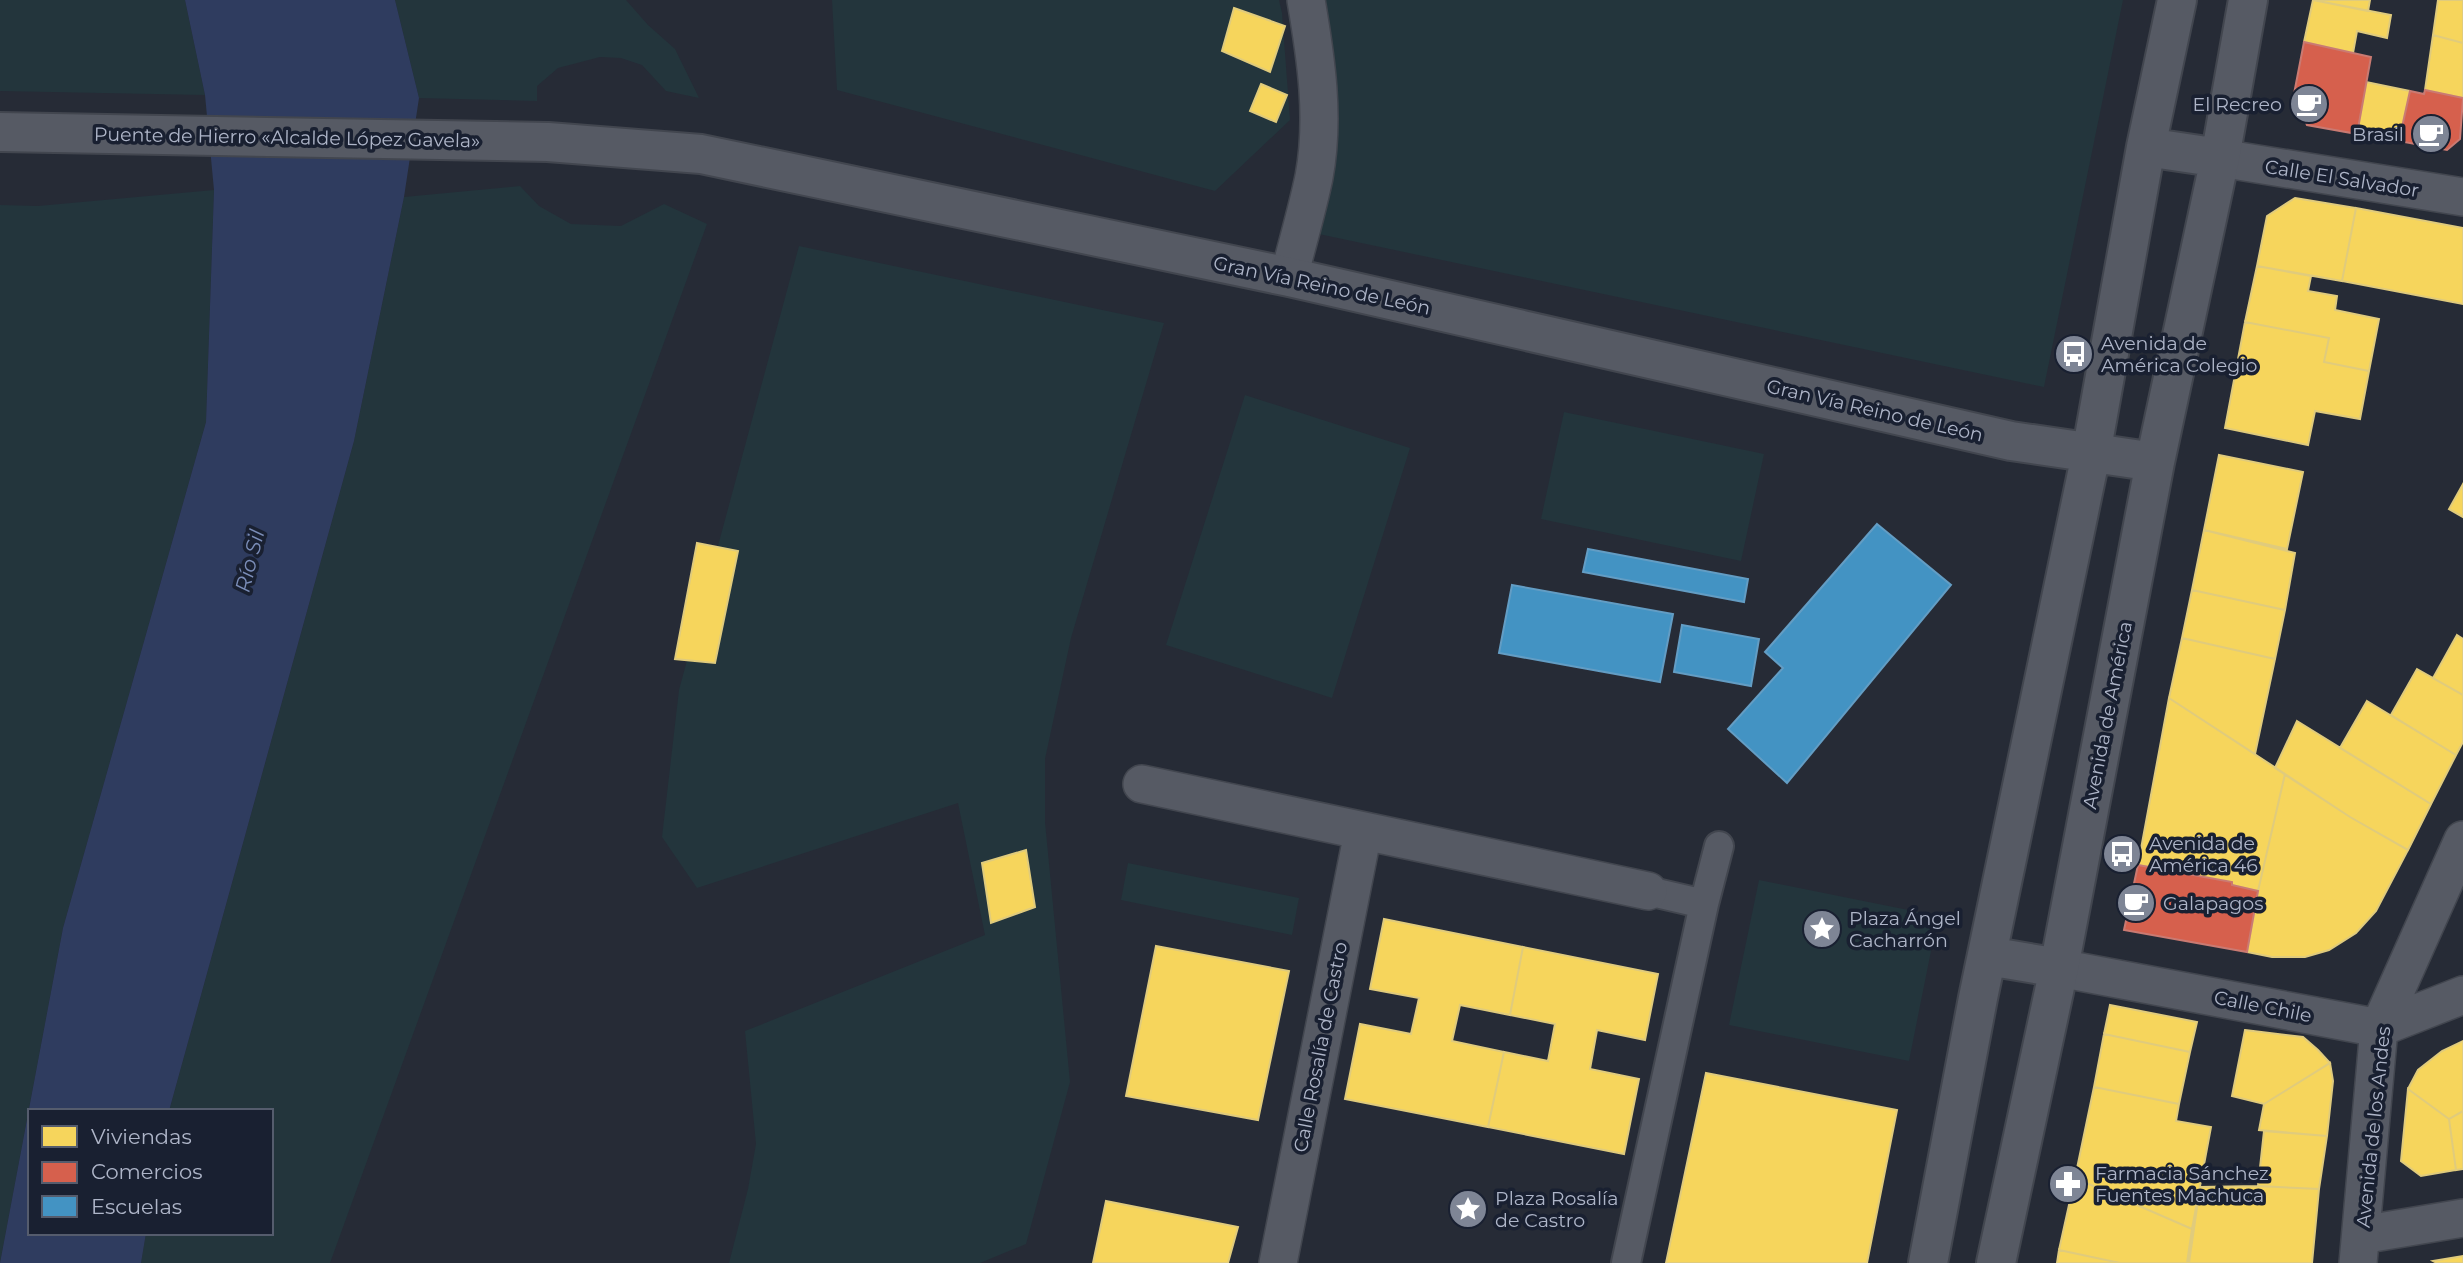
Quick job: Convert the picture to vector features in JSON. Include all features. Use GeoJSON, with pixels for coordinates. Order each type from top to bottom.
{"type":"FeatureCollection","features":[{"type":"Feature","properties":{"kind":"street"},"geometry":{"type":"LineString","coordinates":[[1289,277],[1314,176],[1320,111],[1306,0]]}},
{"type":"Feature","properties":{"kind":"street"},"geometry":{"type":"LineString","coordinates":[[1928,1263],[1978,998],[2091,454],[2146,147],[2177,0]]}},
{"type":"Feature","properties":{"kind":"street","name":"Avenida de América"},"geometry":{"type":"LineString","coordinates":[[1996,1263],[2059,968],[2154,462],[2220,158],[2248,0]]}},
{"type":"Feature","properties":{"kind":"street","name":"Puente de Hierro «Alcalde López Gavela»"},"geometry":{"type":"LineString","coordinates":[[13,132],[548,142]]}},
{"type":"Feature","properties":{"kind":"street","name":"Gran Vía Reino de León"},"geometry":{"type":"LineString","coordinates":[[548,142],[701,154],[1289,277],[1997,438],[2091,454]]}},
{"type":"Feature","properties":{"kind":"street"},"geometry":{"type":"LineString","coordinates":[[2146,147],[2220,158]]}},
{"type":"Feature","properties":{"kind":"street","name":"Calle El Salvador"},"geometry":{"type":"LineString","coordinates":[[2220,158],[2463,197]]}},
{"type":"Feature","properties":{"kind":"street"},"geometry":{"type":"LineString","coordinates":[[2091,454],[2154,462]]}},
{"type":"Feature","properties":{"kind":"street"},"geometry":{"type":"LineString","coordinates":[[1142,784],[1704,904]]}},
{"type":"Feature","properties":{"kind":"street","name":"Calle Rosalía de Castro"},"geometry":{"type":"LineString","coordinates":[[1278,1263],[1363,832]]}},
{"type":"Feature","properties":{"kind":"street","name":"Avenida de los Andes"},"geometry":{"type":"LineString","coordinates":[[2360,1249],[2379,1028],[2463,840]]}},
{"type":"Feature","properties":{"kind":"street"},"geometry":{"type":"LineString","coordinates":[[1626,1263],[1704,904],[1720,846]]}},
{"type":"Feature","properties":{"kind":"street"},"geometry":{"type":"LineString","coordinates":[[1988,956],[2059,968]]}},
{"type":"Feature","properties":{"kind":"street","name":"Calle Chile"},"geometry":{"type":"LineString","coordinates":[[2059,968],[2379,1028]]}},
{"type":"Feature","properties":{"kind":"street"},"geometry":{"type":"LineString","coordinates":[[2379,1028],[2463,995]]}},
{"type":"Feature","properties":{"kind":"street"},"geometry":{"type":"LineString","coordinates":[[2360,1249],[2463,1218]]}},
{"type":"Feature","properties":{"kind":"shaded area"},"geometry":{"type":"Polygon","coordinates":[[[0,0],[185,0],[205,95],[0,91],[0,0]]]}},
{"type":"Feature","properties":{"kind":"shaded area"},"geometry":{"type":"Polygon","coordinates":[[[395,0],[626,0],[648,25],[675,49],[699,98],[666,91],[642,65],[621,58],[600,57],[558,68],[537,86],[537,101],[419,98],[395,0]]]}},
{"type":"Feature","properties":{"kind":"shaded area"},"geometry":{"type":"Polygon","coordinates":[[[832,0],[1279,0],[1290,120],[1215,191],[837,90],[832,0]]]}},
{"type":"Feature","properties":{"kind":"shaded area"},"geometry":{"type":"Polygon","coordinates":[[[1317,0],[2123,0],[2044,387],[1314,233],[1317,0]]]}},
{"type":"Feature","properties":{"kind":"shaded area"},"geometry":{"type":"Polygon","coordinates":[[[520,186],[539,206],[571,224],[621,226],[664,204],[707,224],[330,1263],[141,1263],[146,1235],[273,1235],[273,1109],[170,1109],[354,441],[404,197],[520,186]]]}},
{"type":"Feature","properties":{"kind":"shaded area"},"geometry":{"type":"Polygon","coordinates":[[[214,190],[206,422],[63,928],[0,1263],[0,205],[38,206],[214,190]]]}},
{"type":"Feature","properties":{"kind":"shaded area"},"geometry":{"type":"Polygon","coordinates":[[[799,246],[1164,323],[1071,638],[1045,759],[1045,822],[1070,1082],[1026,1244],[980,1263],[729,1263],[748,1189],[756,1144],[745,1031],[985,935],[958,803],[697,888],[662,837],[679,690],[799,246]]]}},
{"type":"Feature","properties":{"kind":"shaded area"},"geometry":{"type":"Polygon","coordinates":[[[1245,395],[1410,448],[1332,698],[1166,645],[1245,395]]]}},
{"type":"Feature","properties":{"kind":"shaded area"},"geometry":{"type":"Polygon","coordinates":[[[1564,412],[1764,454],[1741,561],[1541,519],[1564,412]]]}},
{"type":"Feature","properties":{"kind":"shaded area"},"geometry":{"type":"Polygon","coordinates":[[[1128,863],[1299,898],[1292,935],[1121,900],[1128,863]]]}},
{"type":"Feature","properties":{"kind":"shaded area"},"geometry":{"type":"Polygon","coordinates":[[[1759,880],[1938,916],[1909,1061],[1729,1025],[1759,880]]]}},
{"type":"Feature","properties":{"kind":"water","name":"Río Sil"},"geometry":{"type":"Polygon","coordinates":[[[185,0],[395,0],[419,98],[404,197],[354,441],[170,1109],[29,1109],[63,928],[206,422],[214,190],[205,95],[185,0]]]}},
{"type":"Feature","properties":{"kind":"water"},"geometry":{"type":"Polygon","coordinates":[[[28,1114],[28,1235],[146,1235],[141,1263],[0,1263],[28,1114]]]}},
{"type":"Feature","properties":{"kind":"building: Viviendas"},"geometry":{"type":"Polygon","coordinates":[[[2313,0],[2370,0],[2368,11],[2313,0]]]}},
{"type":"Feature","properties":{"kind":"building: Viviendas"},"geometry":{"type":"Polygon","coordinates":[[[2313,0],[2391,15],[2387,38],[2357,31],[2353,53],[2304,42],[2313,0]]]}},
{"type":"Feature","properties":{"kind":"building: Viviendas"},"geometry":{"type":"Polygon","coordinates":[[[2438,0],[2463,0],[2463,43],[2433,35],[2438,0]]]}},
{"type":"Feature","properties":{"kind":"building: Viviendas"},"geometry":{"type":"Polygon","coordinates":[[[1234,8],[1285,26],[1270,72],[1222,51],[1234,8]]]}},
{"type":"Feature","properties":{"kind":"building: Viviendas"},"geometry":{"type":"Polygon","coordinates":[[[2433,35],[2463,43],[2463,98],[2425,90],[2433,35]]]}},
{"type":"Feature","properties":{"kind":"building: Viviendas"},"geometry":{"type":"Polygon","coordinates":[[[2366,82],[2410,91],[2399,141],[2357,134],[2366,82]]]}},
{"type":"Feature","properties":{"kind":"building: Viviendas"},"geometry":{"type":"Polygon","coordinates":[[[1261,84],[1287,95],[1276,122],[1250,111],[1261,84]]]}},
{"type":"Feature","properties":{"kind":"building: Viviendas"},"geometry":{"type":"Polygon","coordinates":[[[2295,198],[2356,208],[2342,281],[2257,266],[2267,216],[2295,198]]]}},
{"type":"Feature","properties":{"kind":"building: Viviendas"},"geometry":{"type":"Polygon","coordinates":[[[2356,208],[2463,228],[2463,304],[2342,281],[2356,208]]]}},
{"type":"Feature","properties":{"kind":"building: Viviendas"},"geometry":{"type":"Polygon","coordinates":[[[2257,266],[2311,276],[2308,291],[2337,296],[2335,310],[2379,319],[2369,371],[2324,362],[2329,338],[2245,322],[2257,266]]]}},
{"type":"Feature","properties":{"kind":"building: Viviendas"},"geometry":{"type":"Polygon","coordinates":[[[2245,322],[2329,338],[2324,362],[2369,371],[2360,419],[2315,411],[2308,445],[2225,428],[2245,322]]]}},
{"type":"Feature","properties":{"kind":"building: Viviendas"},"geometry":{"type":"Polygon","coordinates":[[[2219,455],[2303,472],[2287,549],[2204,530],[2219,455]]]}},
{"type":"Feature","properties":{"kind":"building: Viviendas"},"geometry":{"type":"Polygon","coordinates":[[[2463,484],[2463,517],[2449,509],[2463,484]]]}},
{"type":"Feature","properties":{"kind":"building: Viviendas"},"geometry":{"type":"Polygon","coordinates":[[[2204,530],[2295,553],[2285,610],[2192,590],[2204,530]]]}},
{"type":"Feature","properties":{"kind":"building: Viviendas"},"geometry":{"type":"Polygon","coordinates":[[[697,543],[738,551],[715,663],[675,659],[697,543]]]}},
{"type":"Feature","properties":{"kind":"building: Viviendas"},"geometry":{"type":"Polygon","coordinates":[[[2192,590],[2285,610],[2275,659],[2182,638],[2192,590]]]}},
{"type":"Feature","properties":{"kind":"building: Viviendas"},"geometry":{"type":"Polygon","coordinates":[[[2457,635],[2463,639],[2463,695],[2433,678],[2457,635]]]}},
{"type":"Feature","properties":{"kind":"building: Viviendas"},"geometry":{"type":"Polygon","coordinates":[[[2182,638],[2275,659],[2255,754],[2169,698],[2182,638]]]}},
{"type":"Feature","properties":{"kind":"building: Viviendas"},"geometry":{"type":"Polygon","coordinates":[[[2417,669],[2463,695],[2463,742],[2456,755],[2391,715],[2417,669]]]}},
{"type":"Feature","properties":{"kind":"building: Viviendas"},"geometry":{"type":"Polygon","coordinates":[[[2169,698],[2285,774],[2258,891],[2232,885],[2232,882],[2138,865],[2169,698]]]}},
{"type":"Feature","properties":{"kind":"building: Viviendas"},"geometry":{"type":"Polygon","coordinates":[[[2367,701],[2456,755],[2431,804],[2340,748],[2367,701]]]}},
{"type":"Feature","properties":{"kind":"building: Viviendas"},"geometry":{"type":"Polygon","coordinates":[[[2297,721],[2431,804],[2408,850],[2350,817],[2275,768],[2297,721]]]}},
{"type":"Feature","properties":{"kind":"building: Viviendas"},"geometry":{"type":"Polygon","coordinates":[[[2285,774],[2350,817],[2408,850],[2376,911],[2356,933],[2329,950],[2305,957],[2272,957],[2247,952],[2285,774]]]}},
{"type":"Feature","properties":{"kind":"building: Viviendas"},"geometry":{"type":"Polygon","coordinates":[[[1026,850],[1035,907],[991,923],[982,863],[1026,850]]]}},
{"type":"Feature","properties":{"kind":"building: Viviendas"},"geometry":{"type":"Polygon","coordinates":[[[1384,919],[1523,947],[1510,1015],[1460,1005],[1452,1041],[1504,1052],[1488,1127],[1345,1099],[1360,1024],[1411,1034],[1419,998],[1370,989],[1384,919]]]}},
{"type":"Feature","properties":{"kind":"building: Viviendas"},"geometry":{"type":"Polygon","coordinates":[[[1156,946],[1289,971],[1258,1120],[1126,1096],[1156,946]]]}},
{"type":"Feature","properties":{"kind":"building: Viviendas"},"geometry":{"type":"Polygon","coordinates":[[[1523,947],[1658,974],[1645,1040],[1597,1030],[1590,1069],[1639,1079],[1624,1154],[1488,1127],[1504,1052],[1548,1061],[1555,1024],[1510,1015],[1523,947]]]}},
{"type":"Feature","properties":{"kind":"building: Viviendas"},"geometry":{"type":"Polygon","coordinates":[[[2110,1005],[2197,1022],[2190,1052],[2104,1034],[2110,1005]]]}},
{"type":"Feature","properties":{"kind":"building: Viviendas"},"geometry":{"type":"Polygon","coordinates":[[[2245,1030],[2303,1037],[2330,1063],[2264,1104],[2232,1096],[2245,1030]]]}},
{"type":"Feature","properties":{"kind":"building: Viviendas"},"geometry":{"type":"Polygon","coordinates":[[[2104,1034],[2190,1052],[2179,1104],[2094,1087],[2104,1034]]]}},
{"type":"Feature","properties":{"kind":"building: Viviendas"},"geometry":{"type":"Polygon","coordinates":[[[2463,1041],[2463,1111],[2449,1119],[2408,1089],[2418,1070],[2442,1051],[2463,1041]]]}},
{"type":"Feature","properties":{"kind":"building: Viviendas"},"geometry":{"type":"Polygon","coordinates":[[[2330,1063],[2333,1081],[2327,1136],[2259,1130],[2264,1104],[2330,1063]]]}},
{"type":"Feature","properties":{"kind":"building: Viviendas"},"geometry":{"type":"Polygon","coordinates":[[[1706,1073],[1897,1110],[1867,1263],[1666,1263],[1706,1073]]]}},
{"type":"Feature","properties":{"kind":"building: Viviendas"},"geometry":{"type":"Polygon","coordinates":[[[2094,1087],[2179,1104],[2176,1121],[2211,1127],[2192,1229],[2075,1178],[2094,1087]]]}},
{"type":"Feature","properties":{"kind":"building: Viviendas"},"geometry":{"type":"Polygon","coordinates":[[[2408,1089],[2449,1119],[2456,1170],[2421,1176],[2401,1161],[2408,1089]]]}},
{"type":"Feature","properties":{"kind":"building: Viviendas"},"geometry":{"type":"Polygon","coordinates":[[[2463,1111],[2463,1169],[2456,1170],[2449,1119],[2463,1111]]]}},
{"type":"Feature","properties":{"kind":"building: Viviendas"},"geometry":{"type":"Polygon","coordinates":[[[2264,1131],[2327,1136],[2319,1189],[2258,1186],[2264,1131]]]}},
{"type":"Feature","properties":{"kind":"building: Viviendas"},"geometry":{"type":"Polygon","coordinates":[[[2075,1178],[2192,1229],[2187,1263],[2120,1263],[2059,1250],[2075,1178]]]}},
{"type":"Feature","properties":{"kind":"building: Viviendas"},"geometry":{"type":"Polygon","coordinates":[[[2200,1187],[2319,1189],[2312,1263],[2189,1263],[2200,1187]]]}},
{"type":"Feature","properties":{"kind":"building: Viviendas"},"geometry":{"type":"Polygon","coordinates":[[[1106,1201],[1238,1227],[1228,1263],[1093,1263],[1106,1201]]]}},
{"type":"Feature","properties":{"kind":"building: Viviendas"},"geometry":{"type":"Polygon","coordinates":[[[2059,1250],[2120,1263],[2057,1263],[2059,1250]]]}},
{"type":"Feature","properties":{"kind":"building: Viviendas"},"geometry":{"type":"Polygon","coordinates":[[[2463,1256],[2463,1263],[2433,1261],[2463,1256]]]}},
{"type":"Feature","properties":{"kind":"building: Comercios"},"geometry":{"type":"Polygon","coordinates":[[[2304,42],[2371,57],[2357,134],[2307,125],[2294,94],[2304,42]]]}},
{"type":"Feature","properties":{"kind":"building: Comercios"},"geometry":{"type":"Polygon","coordinates":[[[2425,90],[2463,98],[2460,139],[2447,150],[2399,141],[2410,91],[2424,94],[2425,90]]]}},
{"type":"Feature","properties":{"kind":"building: Comercios"},"geometry":{"type":"Polygon","coordinates":[[[2138,865],[2232,882],[2232,885],[2258,891],[2247,952],[2124,930],[2138,865]]]}},
{"type":"Feature","properties":{"kind":"building: Escuelas"},"geometry":{"type":"Polygon","coordinates":[[[1877,524],[1951,585],[1787,783],[1728,729],[1783,668],[1765,652],[1877,524]]]}},
{"type":"Feature","properties":{"kind":"building: Escuelas"},"geometry":{"type":"Polygon","coordinates":[[[1588,549],[1748,579],[1744,602],[1583,572],[1588,549]]]}},
{"type":"Feature","properties":{"kind":"building: Escuelas"},"geometry":{"type":"Polygon","coordinates":[[[1512,585],[1673,614],[1660,682],[1499,653],[1512,585]]]}},
{"type":"Feature","properties":{"kind":"building: Escuelas"},"geometry":{"type":"Polygon","coordinates":[[[1682,625],[1759,639],[1751,686],[1674,672],[1682,625]]]}},
{"type":"Feature","properties":{"kind":"place","name":"El Recreo"},"geometry":{"type":"Point","coordinates":[2309,104]}},
{"type":"Feature","properties":{"kind":"place","name":"Brasil"},"geometry":{"type":"Point","coordinates":[2431,134]}},
{"type":"Feature","properties":{"kind":"place","name":"Avenida de América Colegio"},"geometry":{"type":"Point","coordinates":[2074,354]}},
{"type":"Feature","properties":{"kind":"place","name":"Avenida de América 46"},"geometry":{"type":"Point","coordinates":[2122,854]}},
{"type":"Feature","properties":{"kind":"place","name":"Galapagos"},"geometry":{"type":"Point","coordinates":[2136,903]}},
{"type":"Feature","properties":{"kind":"place","name":"Plaza Ángel Cacharrón"},"geometry":{"type":"Point","coordinates":[1822,929]}},
{"type":"Feature","properties":{"kind":"place","name":"Farmacia Sánchez Fuentes Machuca"},"geometry":{"type":"Point","coordinates":[2068,1184]}},
{"type":"Feature","properties":{"kind":"place","name":"Plaza Rosalía de Castro"},"geometry":{"type":"Point","coordinates":[1468,1209]}}]}
